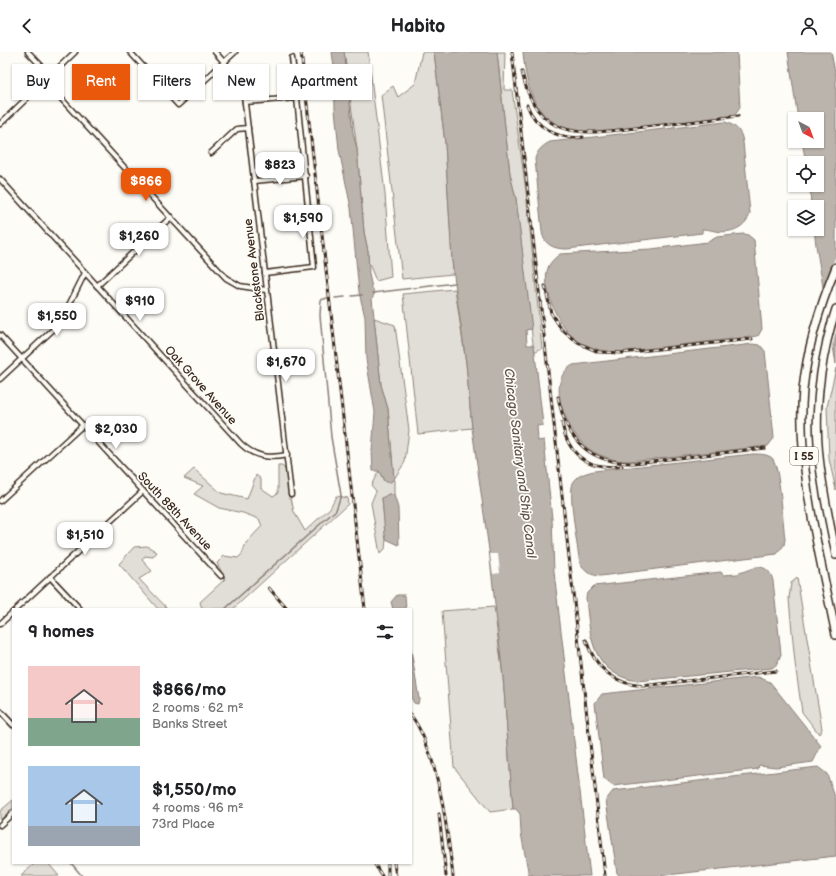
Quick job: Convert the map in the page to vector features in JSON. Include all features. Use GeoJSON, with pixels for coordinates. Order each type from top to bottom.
{"type":"FeatureCollection","features":[{"type":"Feature","properties":{"kind":"highway","name":"I 55"},"geometry":{"type":"LineString","coordinates":[[836,267],[817,317],[803,390],[803,447],[814,521],[836,635]]}},
{"type":"Feature","properties":{"kind":"highway","name":"I 55"},"geometry":{"type":"LineString","coordinates":[[836,309],[825,349],[819,393],[818,451],[836,555]]}},
{"type":"Feature","properties":{"kind":"street"},"geometry":{"type":"LineString","coordinates":[[28,52],[39,64]]}},
{"type":"Feature","properties":{"kind":"street"},"geometry":{"type":"LineString","coordinates":[[62,64],[75,52]]}},
{"type":"Feature","properties":{"kind":"street"},"geometry":{"type":"LineString","coordinates":[[130,52],[178,105],[235,52]]}},
{"type":"Feature","properties":{"kind":"street","name":"Blackstone Avenue"},"geometry":{"type":"LineString","coordinates":[[215,52],[241,84],[245,102],[291,494]]}},
{"type":"Feature","properties":{"kind":"street"},"geometry":{"type":"LineString","coordinates":[[292,58],[293,64]]}},
{"type":"Feature","properties":{"kind":"street"},"geometry":{"type":"LineString","coordinates":[[0,124],[25,100]]}},
{"type":"Feature","properties":{"kind":"street"},"geometry":{"type":"LineString","coordinates":[[64,100],[226,278],[240,286],[266,290]]}},
{"type":"Feature","properties":{"kind":"street"},"geometry":{"type":"LineString","coordinates":[[245,102],[277,100]]}},
{"type":"Feature","properties":{"kind":"street"},"geometry":{"type":"LineString","coordinates":[[265,273],[314,267],[298,100]]}},
{"type":"Feature","properties":{"kind":"street"},"geometry":{"type":"LineString","coordinates":[[211,153],[237,129],[248,128]]}},
{"type":"Feature","properties":{"kind":"street"},"geometry":{"type":"LineString","coordinates":[[254,181],[306,176]]}},
{"type":"Feature","properties":{"kind":"street","name":"Oak Grove Avenue"},"geometry":{"type":"LineString","coordinates":[[0,179],[244,447],[255,454],[266,458],[287,455]]}},
{"type":"Feature","properties":{"kind":"street"},"geometry":{"type":"LineString","coordinates":[[97,286],[171,216]]}},
{"type":"Feature","properties":{"kind":"street"},"geometry":{"type":"LineString","coordinates":[[0,379],[23,360],[60,323],[85,273]]}},
{"type":"Feature","properties":{"kind":"street","name":"South 88th Avenue"},"geometry":{"type":"LineString","coordinates":[[0,335],[221,576]]}},
{"type":"Feature","properties":{"kind":"street"},"geometry":{"type":"LineString","coordinates":[[0,501],[83,425]]}},
{"type":"Feature","properties":{"kind":"street"},"geometry":{"type":"LineString","coordinates":[[17,608],[143,491]]}},
{"type":"Feature","properties":{"kind":"street"},"geometry":{"type":"LineString","coordinates":[[50,577],[79,608]]}},
{"type":"Feature","properties":{"kind":"street"},"geometry":{"type":"LineString","coordinates":[[0,624],[12,613]]}},
{"type":"Feature","properties":{"kind":"street"},"geometry":{"type":"LineString","coordinates":[[0,711],[12,724]]}},
{"type":"Feature","properties":{"kind":"street"},"geometry":{"type":"LineString","coordinates":[[0,825],[12,814]]}},
{"type":"Feature","properties":{"kind":"shaded area"},"geometry":{"type":"Polygon","coordinates":[[[344,52],[368,52],[369,64],[346,64],[344,52]]]}},
{"type":"Feature","properties":{"kind":"shaded area"},"geometry":{"type":"Polygon","coordinates":[[[422,52],[434,52],[445,143],[453,274],[402,279],[381,95],[393,86],[398,97],[415,84],[422,52]]]}},
{"type":"Feature","properties":{"kind":"shaded area"},"geometry":{"type":"Polygon","coordinates":[[[497,52],[505,52],[504,90],[512,90],[526,191],[542,348],[534,352],[516,199],[510,174],[497,52]]]}},
{"type":"Feature","properties":{"kind":"shaded area"},"geometry":{"type":"Polygon","coordinates":[[[372,85],[385,194],[391,277],[376,281],[368,261],[357,149],[350,100],[372,100],[372,85]]]}},
{"type":"Feature","properties":{"kind":"shaded area"},"geometry":{"type":"Polygon","coordinates":[[[455,289],[466,363],[472,428],[418,434],[403,294],[455,289]]]}},
{"type":"Feature","properties":{"kind":"shaded area"},"geometry":{"type":"Polygon","coordinates":[[[374,318],[395,325],[409,430],[405,462],[394,479],[388,409],[381,385],[374,318]]]}},
{"type":"Feature","properties":{"kind":"shaded area"},"geometry":{"type":"Polygon","coordinates":[[[836,368],[836,490],[829,459],[827,407],[836,368]]]}},
{"type":"Feature","properties":{"kind":"shaded area"},"geometry":{"type":"Polygon","coordinates":[[[278,466],[282,466],[285,469],[294,512],[305,531],[330,508],[336,496],[347,498],[348,504],[234,608],[202,608],[200,602],[225,579],[217,563],[224,556],[238,558],[242,554],[246,543],[262,526],[259,519],[243,513],[219,508],[194,494],[203,486],[184,478],[194,469],[221,493],[247,499],[256,475],[261,479],[261,488],[273,496],[278,493],[278,466]]]}},
{"type":"Feature","properties":{"kind":"shaded area"},"geometry":{"type":"Polygon","coordinates":[[[379,471],[384,481],[389,483],[394,479],[394,495],[389,494],[382,498],[386,539],[385,549],[380,554],[371,503],[376,491],[371,485],[379,471]]]}},
{"type":"Feature","properties":{"kind":"shaded area"},"geometry":{"type":"Polygon","coordinates":[[[147,546],[157,552],[153,557],[145,556],[142,560],[152,571],[139,579],[167,608],[157,608],[119,564],[134,547],[147,546]]]}},
{"type":"Feature","properties":{"kind":"shaded area"},"geometry":{"type":"Polygon","coordinates":[[[797,578],[822,729],[819,734],[802,712],[795,663],[789,599],[791,583],[797,578]]]}},
{"type":"Feature","properties":{"kind":"shaded area"},"geometry":{"type":"Polygon","coordinates":[[[494,607],[503,677],[513,809],[490,812],[454,767],[442,611],[494,607]]]}},
{"type":"Feature","properties":{"kind":"shaded area"},"geometry":{"type":"Polygon","coordinates":[[[12,801],[12,809],[0,820],[0,811],[12,801]]]}},
{"type":"Feature","properties":{"kind":"shaded area"},"geometry":{"type":"Polygon","coordinates":[[[34,864],[49,864],[59,876],[21,876],[34,864]]]}},
{"type":"Feature","properties":{"kind":"water"},"geometry":{"type":"Polygon","coordinates":[[[332,52],[344,52],[346,64],[334,64],[332,52]]]}},
{"type":"Feature","properties":{"kind":"water","name":"Chicago Sanitary and Ship Canal"},"geometry":{"type":"Polygon","coordinates":[[[434,52],[497,52],[510,174],[516,199],[532,329],[526,330],[527,345],[534,345],[543,425],[537,426],[538,441],[544,440],[552,519],[554,572],[590,876],[533,876],[532,874],[529,876],[521,833],[520,814],[516,809],[513,809],[503,677],[489,550],[472,428],[466,363],[452,261],[445,143],[434,52]]]}},
{"type":"Feature","properties":{"kind":"water"},"geometry":{"type":"Polygon","coordinates":[[[523,52],[737,52],[740,108],[734,116],[595,132],[577,131],[562,126],[550,119],[540,110],[528,85],[523,52]]]}},
{"type":"Feature","properties":{"kind":"water"},"geometry":{"type":"Polygon","coordinates":[[[788,52],[831,52],[836,77],[836,364],[815,236],[824,236],[824,200],[811,200],[810,192],[824,192],[824,156],[805,156],[803,148],[824,148],[824,112],[797,112],[788,52]]]}},
{"type":"Feature","properties":{"kind":"water"},"geometry":{"type":"Polygon","coordinates":[[[335,100],[350,100],[353,133],[357,149],[364,232],[368,251],[369,274],[372,288],[375,293],[372,298],[381,385],[388,409],[394,479],[389,483],[384,481],[379,471],[373,471],[372,451],[375,412],[366,359],[365,317],[359,292],[351,208],[339,150],[335,100]]]}},
{"type":"Feature","properties":{"kind":"water"},"geometry":{"type":"Polygon","coordinates":[[[725,122],[738,129],[743,142],[750,213],[745,223],[737,229],[721,232],[702,229],[702,233],[567,249],[554,247],[547,243],[542,232],[535,159],[540,149],[545,145],[550,142],[725,122]]]}},
{"type":"Feature","properties":{"kind":"water"},"geometry":{"type":"Polygon","coordinates":[[[743,234],[748,235],[754,240],[762,329],[758,336],[619,352],[606,351],[589,347],[578,341],[567,332],[552,305],[546,276],[550,264],[560,254],[651,249],[708,242],[717,237],[743,234]]]}},
{"type":"Feature","properties":{"kind":"water"},"geometry":{"type":"Polygon","coordinates":[[[753,344],[760,345],[765,351],[774,438],[768,446],[629,461],[613,459],[594,452],[581,441],[573,431],[562,407],[559,394],[560,383],[564,373],[573,365],[753,344]]]}},
{"type":"Feature","properties":{"kind":"water"},"geometry":{"type":"Polygon","coordinates":[[[753,454],[766,455],[772,458],[775,463],[781,496],[785,539],[784,545],[777,554],[600,576],[588,573],[580,564],[572,498],[573,483],[579,476],[594,471],[753,454]]]}},
{"type":"Feature","properties":{"kind":"water"},"geometry":{"type":"Polygon","coordinates":[[[389,494],[394,495],[398,508],[399,545],[386,539],[385,535],[382,498],[389,494]]]}},
{"type":"Feature","properties":{"kind":"water"},"geometry":{"type":"Polygon","coordinates":[[[756,567],[768,570],[773,581],[781,654],[777,664],[772,668],[637,681],[622,677],[610,670],[596,651],[589,626],[586,598],[587,593],[594,586],[721,572],[723,575],[737,574],[756,567]]]}},
{"type":"Feature","properties":{"kind":"water"},"geometry":{"type":"Polygon","coordinates":[[[397,595],[405,595],[406,608],[393,608],[391,602],[397,595]]]}},
{"type":"Feature","properties":{"kind":"water"},"geometry":{"type":"Polygon","coordinates":[[[412,656],[419,699],[418,704],[414,703],[412,699],[412,656]]]}},
{"type":"Feature","properties":{"kind":"water"},"geometry":{"type":"Polygon","coordinates":[[[758,677],[770,682],[821,746],[813,762],[776,767],[759,765],[758,769],[613,786],[604,779],[595,703],[602,694],[758,677]]]}},
{"type":"Feature","properties":{"kind":"water"},"geometry":{"type":"Polygon","coordinates":[[[818,767],[827,774],[836,800],[836,856],[658,876],[620,876],[617,873],[606,800],[613,791],[818,767]]]}},
{"type":"Feature","properties":{"kind":"pier"},"geometry":{"type":"Polygon","coordinates":[[[836,256],[836,332],[831,350],[821,292],[836,256]]]}},
{"type":"Feature","properties":{"kind":"pier"},"geometry":{"type":"Polygon","coordinates":[[[490,554],[498,554],[500,573],[493,574],[490,554]]]}},
{"type":"Feature","properties":{"kind":"waterway"},"geometry":{"type":"LineString","coordinates":[[373,293],[455,283]]}},
{"type":"Feature","properties":{"kind":"waterway"},"geometry":{"type":"LineString","coordinates":[[352,296],[362,295]]}},
{"type":"Feature","properties":{"kind":"waterway"},"geometry":{"type":"LineString","coordinates":[[335,298],[345,297]]}},
{"type":"Feature","properties":{"kind":"waterway"},"geometry":{"type":"LineString","coordinates":[[226,608],[336,510],[341,495],[331,437],[320,315],[321,300],[327,298]]}},
{"type":"Feature","properties":{"kind":"waterway"},"geometry":{"type":"LineString","coordinates":[[72,864],[82,876]]}},
{"type":"Feature","properties":{"kind":"railway"},"geometry":{"type":"LineString","coordinates":[[301,52],[365,608]]}},
{"type":"Feature","properties":{"kind":"railway"},"geometry":{"type":"LineString","coordinates":[[512,52],[605,876]]}},
{"type":"Feature","properties":{"kind":"railway"},"geometry":{"type":"LineString","coordinates":[[522,72],[529,96],[539,112],[552,123],[567,130],[603,132],[738,116]]}},
{"type":"Feature","properties":{"kind":"railway"},"geometry":{"type":"LineString","coordinates":[[527,105],[536,121],[549,131],[565,137],[583,137]]}},
{"type":"Feature","properties":{"kind":"railway"},"geometry":{"type":"LineString","coordinates":[[545,286],[551,313],[562,330],[578,343],[599,352],[621,353],[752,339]]}},
{"type":"Feature","properties":{"kind":"railway"},"geometry":{"type":"LineString","coordinates":[[558,397],[567,425],[574,437],[592,454],[604,459],[634,463],[765,448]]}},
{"type":"Feature","properties":{"kind":"railway"},"geometry":{"type":"LineString","coordinates":[[562,423],[569,444],[582,458],[590,463],[600,466],[622,466]]}},
{"type":"Feature","properties":{"kind":"railway"},"geometry":{"type":"LineString","coordinates":[[269,588],[286,608]]}},
{"type":"Feature","properties":{"kind":"railway"},"geometry":{"type":"LineString","coordinates":[[586,640],[595,659],[608,673],[624,682],[645,686]]}},
{"type":"Feature","properties":{"kind":"railway"},"geometry":{"type":"LineString","coordinates":[[641,686],[776,671]]}},
{"type":"Feature","properties":{"kind":"railway"},"geometry":{"type":"LineString","coordinates":[[412,717],[421,731],[429,750],[435,771],[448,836],[453,876]]}},
{"type":"Feature","properties":{"kind":"railway"},"geometry":{"type":"LineString","coordinates":[[439,814],[446,876]]}},
{"type":"Feature","properties":{"kind":"railway"},"geometry":{"type":"LineString","coordinates":[[375,864],[382,876]]}},
{"type":"Feature","properties":{"kind":"railway"},"geometry":{"type":"LineString","coordinates":[[388,864],[388,876]]}},
{"type":"Feature","properties":{"kind":"railway"},"geometry":{"type":"LineString","coordinates":[[394,864],[396,876]]}}]}
